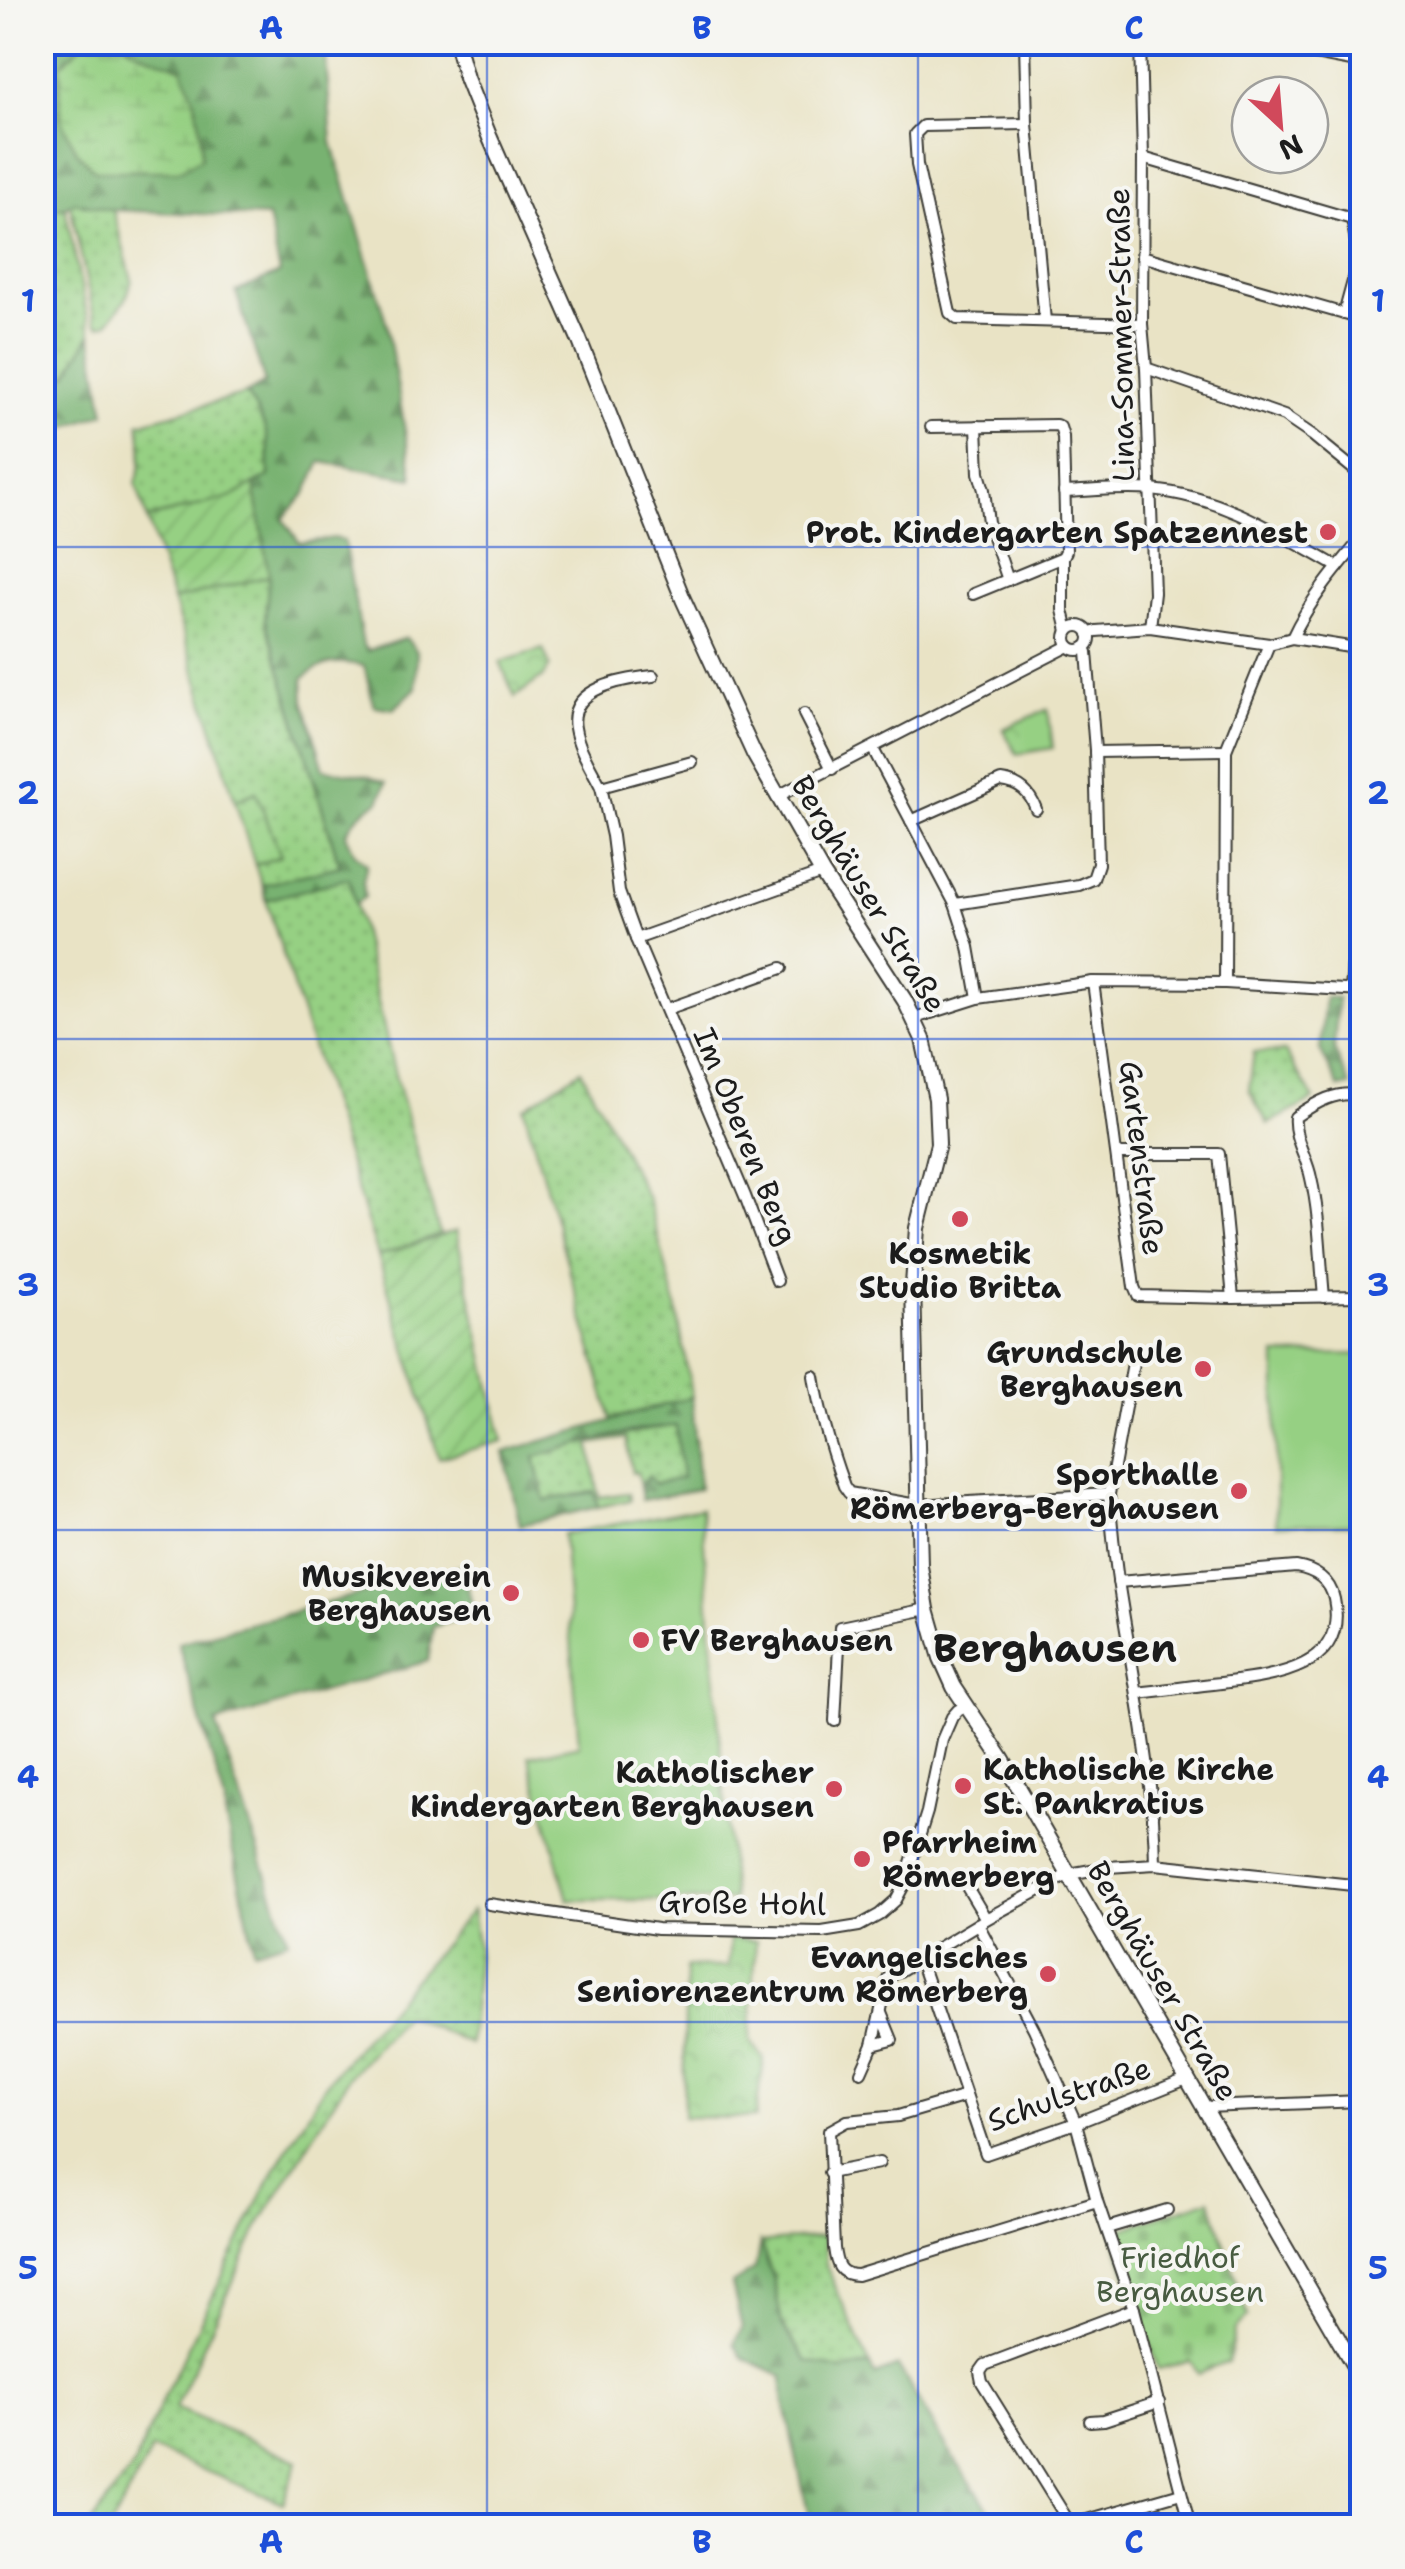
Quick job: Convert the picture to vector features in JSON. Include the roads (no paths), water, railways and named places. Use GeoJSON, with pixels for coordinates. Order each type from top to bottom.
{"type":"FeatureCollection","features":[{"type":"Feature","properties":{"kind":"street","name":"Berghäuser Straße"},"geometry":{"type":"LineString","coordinates":[[456,42],[490,138],[579,339],[683,599],[754,754],[822,873],[915,1018],[928,1056],[936,1098],[938,1144],[917,1228],[913,1347],[920,1566],[941,1658],[954,1687],[1002,1759],[1362,2375]]}},
{"type":"Feature","properties":{"kind":"street"},"geometry":{"type":"LineString","coordinates":[[1025,42],[1027,124],[1045,321]]}},
{"type":"Feature","properties":{"kind":"street","name":"Lina-Sommer-Straße"},"geometry":{"type":"LineString","coordinates":[[1140,42],[1142,324],[1154,594],[1150,626]]}},
{"type":"Feature","properties":{"kind":"street"},"geometry":{"type":"LineString","coordinates":[[1252,42],[1362,63]]}},
{"type":"Feature","properties":{"kind":"street"},"geometry":{"type":"LineString","coordinates":[[1027,124],[923,126],[915,134],[917,165],[950,313],[957,319],[1142,324]]}},
{"type":"Feature","properties":{"kind":"street"},"geometry":{"type":"LineString","coordinates":[[1143,158],[1352,219]]}},
{"type":"Feature","properties":{"kind":"street"},"geometry":{"type":"LineString","coordinates":[[1352,219],[1362,198]]}},
{"type":"Feature","properties":{"kind":"street"},"geometry":{"type":"LineString","coordinates":[[1344,314],[1358,259],[1352,219]]}},
{"type":"Feature","properties":{"kind":"street"},"geometry":{"type":"LineString","coordinates":[[1142,256],[1362,319]]}},
{"type":"Feature","properties":{"kind":"street"},"geometry":{"type":"LineString","coordinates":[[1146,368],[1284,416],[1362,476]]}},
{"type":"Feature","properties":{"kind":"street"},"geometry":{"type":"LineString","coordinates":[[977,426],[979,473],[987,518],[1008,580]]}},
{"type":"Feature","properties":{"kind":"street"},"geometry":{"type":"LineString","coordinates":[[931,427],[1060,427],[1066,639],[1069,646],[1084,648]]}},
{"type":"Feature","properties":{"kind":"street"},"geometry":{"type":"LineString","coordinates":[[1064,492],[1150,490],[1206,500],[1250,516],[1338,567]]}},
{"type":"Feature","properties":{"kind":"street"},"geometry":{"type":"LineString","coordinates":[[1292,638],[1301,619],[1362,538]]}},
{"type":"Feature","properties":{"kind":"street"},"geometry":{"type":"LineString","coordinates":[[973,594],[1063,558]]}},
{"type":"Feature","properties":{"kind":"street"},"geometry":{"type":"LineString","coordinates":[[1068,631],[1078,626],[1086,629],[1089,640],[1084,648]]}},
{"type":"Feature","properties":{"kind":"street"},"geometry":{"type":"LineString","coordinates":[[1089,634],[1150,626],[1269,644],[1292,638],[1362,649]]}},
{"type":"Feature","properties":{"kind":"street"},"geometry":{"type":"LineString","coordinates":[[1225,983],[1226,750],[1269,644]]}},
{"type":"Feature","properties":{"kind":"street"},"geometry":{"type":"LineString","coordinates":[[778,796],[1069,646]]}},
{"type":"Feature","properties":{"kind":"street"},"geometry":{"type":"LineString","coordinates":[[954,904],[1079,886],[1093,879],[1098,864],[1095,752],[1084,648]]}},
{"type":"Feature","properties":{"kind":"street","name":"Im Oberen Berg"},"geometry":{"type":"LineString","coordinates":[[653,676],[624,679],[598,689],[580,703],[574,718],[575,732],[600,788],[612,836],[619,892],[636,939],[778,1281]]}},
{"type":"Feature","properties":{"kind":"street"},"geometry":{"type":"LineString","coordinates":[[804,714],[832,769]]}},
{"type":"Feature","properties":{"kind":"street"},"geometry":{"type":"LineString","coordinates":[[873,749],[954,904],[969,946],[978,998]]}},
{"type":"Feature","properties":{"kind":"street"},"geometry":{"type":"LineString","coordinates":[[1095,752],[1226,750]]}},
{"type":"Feature","properties":{"kind":"street"},"geometry":{"type":"LineString","coordinates":[[600,788],[692,762]]}},
{"type":"Feature","properties":{"kind":"street"},"geometry":{"type":"LineString","coordinates":[[910,822],[1001,782],[1014,783],[1031,796],[1036,810]]}},
{"type":"Feature","properties":{"kind":"street"},"geometry":{"type":"LineString","coordinates":[[915,1018],[978,998],[1093,982],[1225,983],[1357,991],[1362,829]]}},
{"type":"Feature","properties":{"kind":"street"},"geometry":{"type":"LineString","coordinates":[[636,939],[822,873]]}},
{"type":"Feature","properties":{"kind":"street","name":"Im Oberen Berg"},"geometry":{"type":"LineString","coordinates":[[667,1009],[782,968]]}},
{"type":"Feature","properties":{"kind":"street","name":"Gartenstraße"},"geometry":{"type":"LineString","coordinates":[[1093,982],[1138,1296],[1362,1296]]}},
{"type":"Feature","properties":{"kind":"street"},"geometry":{"type":"LineString","coordinates":[[1324,1297],[1313,1190],[1294,1128],[1295,1117],[1338,1093],[1362,1096]]}},
{"type":"Feature","properties":{"kind":"street"},"geometry":{"type":"LineString","coordinates":[[1118,1154],[1218,1154],[1232,1146]]}},
{"type":"Feature","properties":{"kind":"street"},"geometry":{"type":"LineString","coordinates":[[1218,1154],[1233,1298]]}},
{"type":"Feature","properties":{"kind":"street"},"geometry":{"type":"LineString","coordinates":[[1132,1364],[1109,1494],[1118,1582],[1152,1806],[1155,1864]]}},
{"type":"Feature","properties":{"kind":"street"},"geometry":{"type":"LineString","coordinates":[[814,1376],[827,1436],[849,1492],[917,1505],[1109,1494]]}},
{"type":"Feature","properties":{"kind":"street"},"geometry":{"type":"LineString","coordinates":[[1118,1582],[1307,1569],[1320,1575],[1332,1591],[1336,1606],[1326,1646],[1305,1665],[1273,1676],[1137,1694]]}},
{"type":"Feature","properties":{"kind":"street"},"geometry":{"type":"LineString","coordinates":[[834,1722],[840,1626],[927,1609]]}},
{"type":"Feature","properties":{"kind":"street","name":"Große Hohl"},"geometry":{"type":"LineString","coordinates":[[489,1904],[657,1929],[822,1932],[859,1926],[896,1900],[904,1884],[928,1812],[942,1740],[952,1718],[966,1705]]}},
{"type":"Feature","properties":{"kind":"street"},"geometry":{"type":"LineString","coordinates":[[861,2072],[873,2045],[888,1978],[1069,1874],[1155,1864],[1362,1886]]}},
{"type":"Feature","properties":{"kind":"street"},"geometry":{"type":"LineString","coordinates":[[960,1877],[1076,2123],[1097,2201],[1134,2309],[1190,2526]]}},
{"type":"Feature","properties":{"kind":"street","name":"Schulstraße"},"geometry":{"type":"LineString","coordinates":[[920,1960],[986,2154],[1189,2078]]}},
{"type":"Feature","properties":{"kind":"street"},"geometry":{"type":"LineString","coordinates":[[873,2045],[892,2040],[881,2012]]}},
{"type":"Feature","properties":{"kind":"street"},"geometry":{"type":"LineString","coordinates":[[966,2096],[898,2116],[846,2121],[829,2131],[829,2174],[836,2262],[840,2270],[857,2276],[1097,2201]]}},
{"type":"Feature","properties":{"kind":"street"},"geometry":{"type":"LineString","coordinates":[[1205,2106],[1362,2101]]}},
{"type":"Feature","properties":{"kind":"street"},"geometry":{"type":"LineString","coordinates":[[829,2174],[879,2163]]}},
{"type":"Feature","properties":{"kind":"street"},"geometry":{"type":"LineString","coordinates":[[1107,2228],[1167,2210]]}},
{"type":"Feature","properties":{"kind":"street"},"geometry":{"type":"LineString","coordinates":[[1134,2309],[986,2366],[980,2372],[982,2382],[1067,2520],[1080,2522],[1181,2493]]}},
{"type":"Feature","properties":{"kind":"street"},"geometry":{"type":"LineString","coordinates":[[1090,2421],[1159,2402]]}},
{"type":"Feature","properties":{"kind":"place","name":"Prot. Kindergarten Spatzennest"},"geometry":{"type":"Point","coordinates":[1328,532]}},
{"type":"Feature","properties":{"kind":"place","name":"Kosmetik Studio Britta"},"geometry":{"type":"Point","coordinates":[960,1219]}},
{"type":"Feature","properties":{"kind":"place","name":"Grundschule Berghausen"},"geometry":{"type":"Point","coordinates":[1203,1369]}},
{"type":"Feature","properties":{"kind":"place","name":"Sporthalle Römerberg-Berghausen"},"geometry":{"type":"Point","coordinates":[1239,1491]}},
{"type":"Feature","properties":{"kind":"place","name":"Musikverein Berghausen"},"geometry":{"type":"Point","coordinates":[511,1593]}},
{"type":"Feature","properties":{"kind":"place","name":"FV Berghausen"},"geometry":{"type":"Point","coordinates":[641,1640]}},
{"type":"Feature","properties":{"kind":"place","name":"Katholische Kirche St. Pankratius"},"geometry":{"type":"Point","coordinates":[963,1786]}},
{"type":"Feature","properties":{"kind":"place","name":"Katholischer Kindergarten Berghausen"},"geometry":{"type":"Point","coordinates":[834,1789]}},
{"type":"Feature","properties":{"kind":"place","name":"Pfarrheim Römerberg"},"geometry":{"type":"Point","coordinates":[862,1859]}},
{"type":"Feature","properties":{"kind":"place","name":"Evangelisches Seniorenzentrum Römerberg"},"geometry":{"type":"Point","coordinates":[1048,1974]}},
{"type":"Feature","properties":{"kind":"district","name":"Berghausen"},"geometry":{"type":"Point","coordinates":[1055,1648]}},
{"type":"Feature","properties":{"kind":"park label","name":"Friedhof Berghausen"},"geometry":{"type":"Point","coordinates":[1180,2274]}}]}
